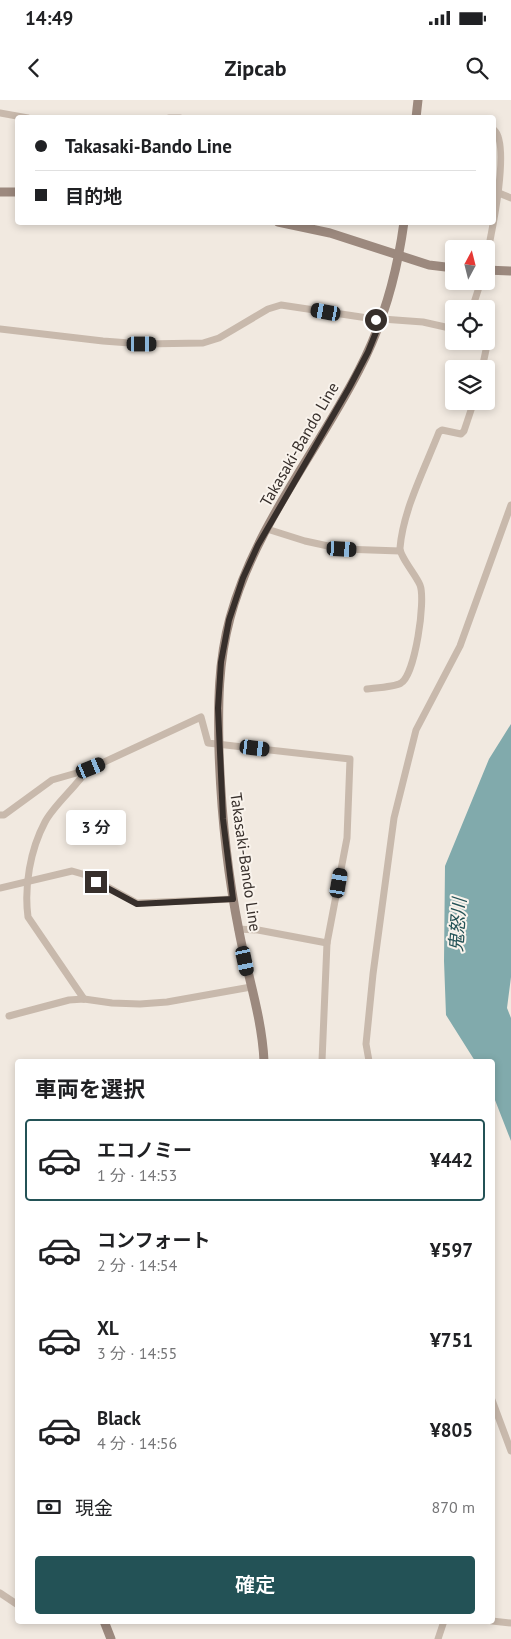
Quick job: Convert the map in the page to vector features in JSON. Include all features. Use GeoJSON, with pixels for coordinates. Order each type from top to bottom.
{"type":"FeatureCollection","features":[{"type":"Feature","properties":{"kind":"main road"},"geometry":{"type":"LineString","coordinates":[[416,115],[418,100]]}},
{"type":"Feature","properties":{"kind":"main road"},"geometry":{"type":"LineString","coordinates":[[0,192],[15,192]]}},
{"type":"Feature","properties":{"kind":"main road"},"geometry":{"type":"LineString","coordinates":[[292,225],[330,233],[429,265],[445,267]]}},
{"type":"Feature","properties":{"kind":"main road","name":"Takasaki-Bando Line"},"geometry":{"type":"LineString","coordinates":[[264,1059],[262,1041],[238,929],[223,819],[218,685],[223,647],[243,578],[267,529],[368,352],[381,320],[399,256],[404,225]]}},
{"type":"Feature","properties":{"kind":"main road"},"geometry":{"type":"LineString","coordinates":[[495,270],[511,271]]}},
{"type":"Feature","properties":{"kind":"main road"},"geometry":{"type":"LineString","coordinates":[[105,1624],[111,1639]]}},
{"type":"Feature","properties":{"kind":"street"},"geometry":{"type":"LineString","coordinates":[[0,113],[15,116]]}},
{"type":"Feature","properties":{"kind":"street"},"geometry":{"type":"LineString","coordinates":[[496,131],[503,144],[504,166],[497,193],[511,198]]}},
{"type":"Feature","properties":{"kind":"street"},"geometry":{"type":"LineString","coordinates":[[489,240],[492,225]]}},
{"type":"Feature","properties":{"kind":"street"},"geometry":{"type":"LineString","coordinates":[[0,329],[142,344],[203,343],[219,338],[268,310],[281,305],[381,320],[424,322],[445,327]]}},
{"type":"Feature","properties":{"kind":"street"},"geometry":{"type":"LineString","coordinates":[[367,689],[402,683],[408,675],[419,629],[423,598],[420,583],[400,552],[402,535],[413,497],[439,432],[442,430],[461,434],[464,431],[471,410]]}},
{"type":"Feature","properties":{"kind":"street"},"geometry":{"type":"LineString","coordinates":[[369,1059],[366,1044],[370,1004],[393,827],[416,730],[460,646],[511,505]]}},
{"type":"Feature","properties":{"kind":"street"},"geometry":{"type":"LineString","coordinates":[[267,529],[305,541],[342,549],[400,552]]}},
{"type":"Feature","properties":{"kind":"street"},"geometry":{"type":"LineString","coordinates":[[0,815],[4,815],[31,797],[52,780],[87,770],[126,754],[201,717],[208,742],[350,759],[346,838],[327,943],[322,1059]]}},
{"type":"Feature","properties":{"kind":"street"},"geometry":{"type":"LineString","coordinates":[[84,999],[28,917],[26,904],[32,861],[46,821],[78,784],[87,770]]}},
{"type":"Feature","properties":{"kind":"street"},"geometry":{"type":"LineString","coordinates":[[0,888],[72,871],[86,875],[137,904],[233,899]]}},
{"type":"Feature","properties":{"kind":"street"},"geometry":{"type":"LineString","coordinates":[[238,929],[258,930],[327,943]]}},
{"type":"Feature","properties":{"kind":"street"},"geometry":{"type":"LineString","coordinates":[[9,1016],[52,1003],[84,999],[140,1004],[167,1002],[251,987]]}},
{"type":"Feature","properties":{"kind":"street"},"geometry":{"type":"LineString","coordinates":[[495,1408],[511,1451]]}},
{"type":"Feature","properties":{"kind":"street"},"geometry":{"type":"LineString","coordinates":[[0,1593],[15,1603]]}},
{"type":"Feature","properties":{"kind":"street"},"geometry":{"type":"LineString","coordinates":[[495,1621],[511,1623]]}},
{"type":"Feature","properties":{"kind":"street"},"geometry":{"type":"LineString","coordinates":[[438,1639],[443,1624]]}},
{"type":"Feature","properties":{"kind":"water","name":"鬼怒川"},"geometry":{"type":"Polygon","coordinates":[[[511,724],[511,977],[507,1008],[511,1018],[511,1141],[495,1100],[495,1059],[474,1059],[446,1015],[444,961],[445,866],[489,759],[511,724]]]}},
{"type":"Feature","properties":{"kind":"route"},"geometry":{"type":"LineString","coordinates":[[96,882],[137,904],[233,899],[225,846],[218,708],[218,685],[229,620],[243,578],[258,545],[359,371],[381,320],[376,320]]}}]}
